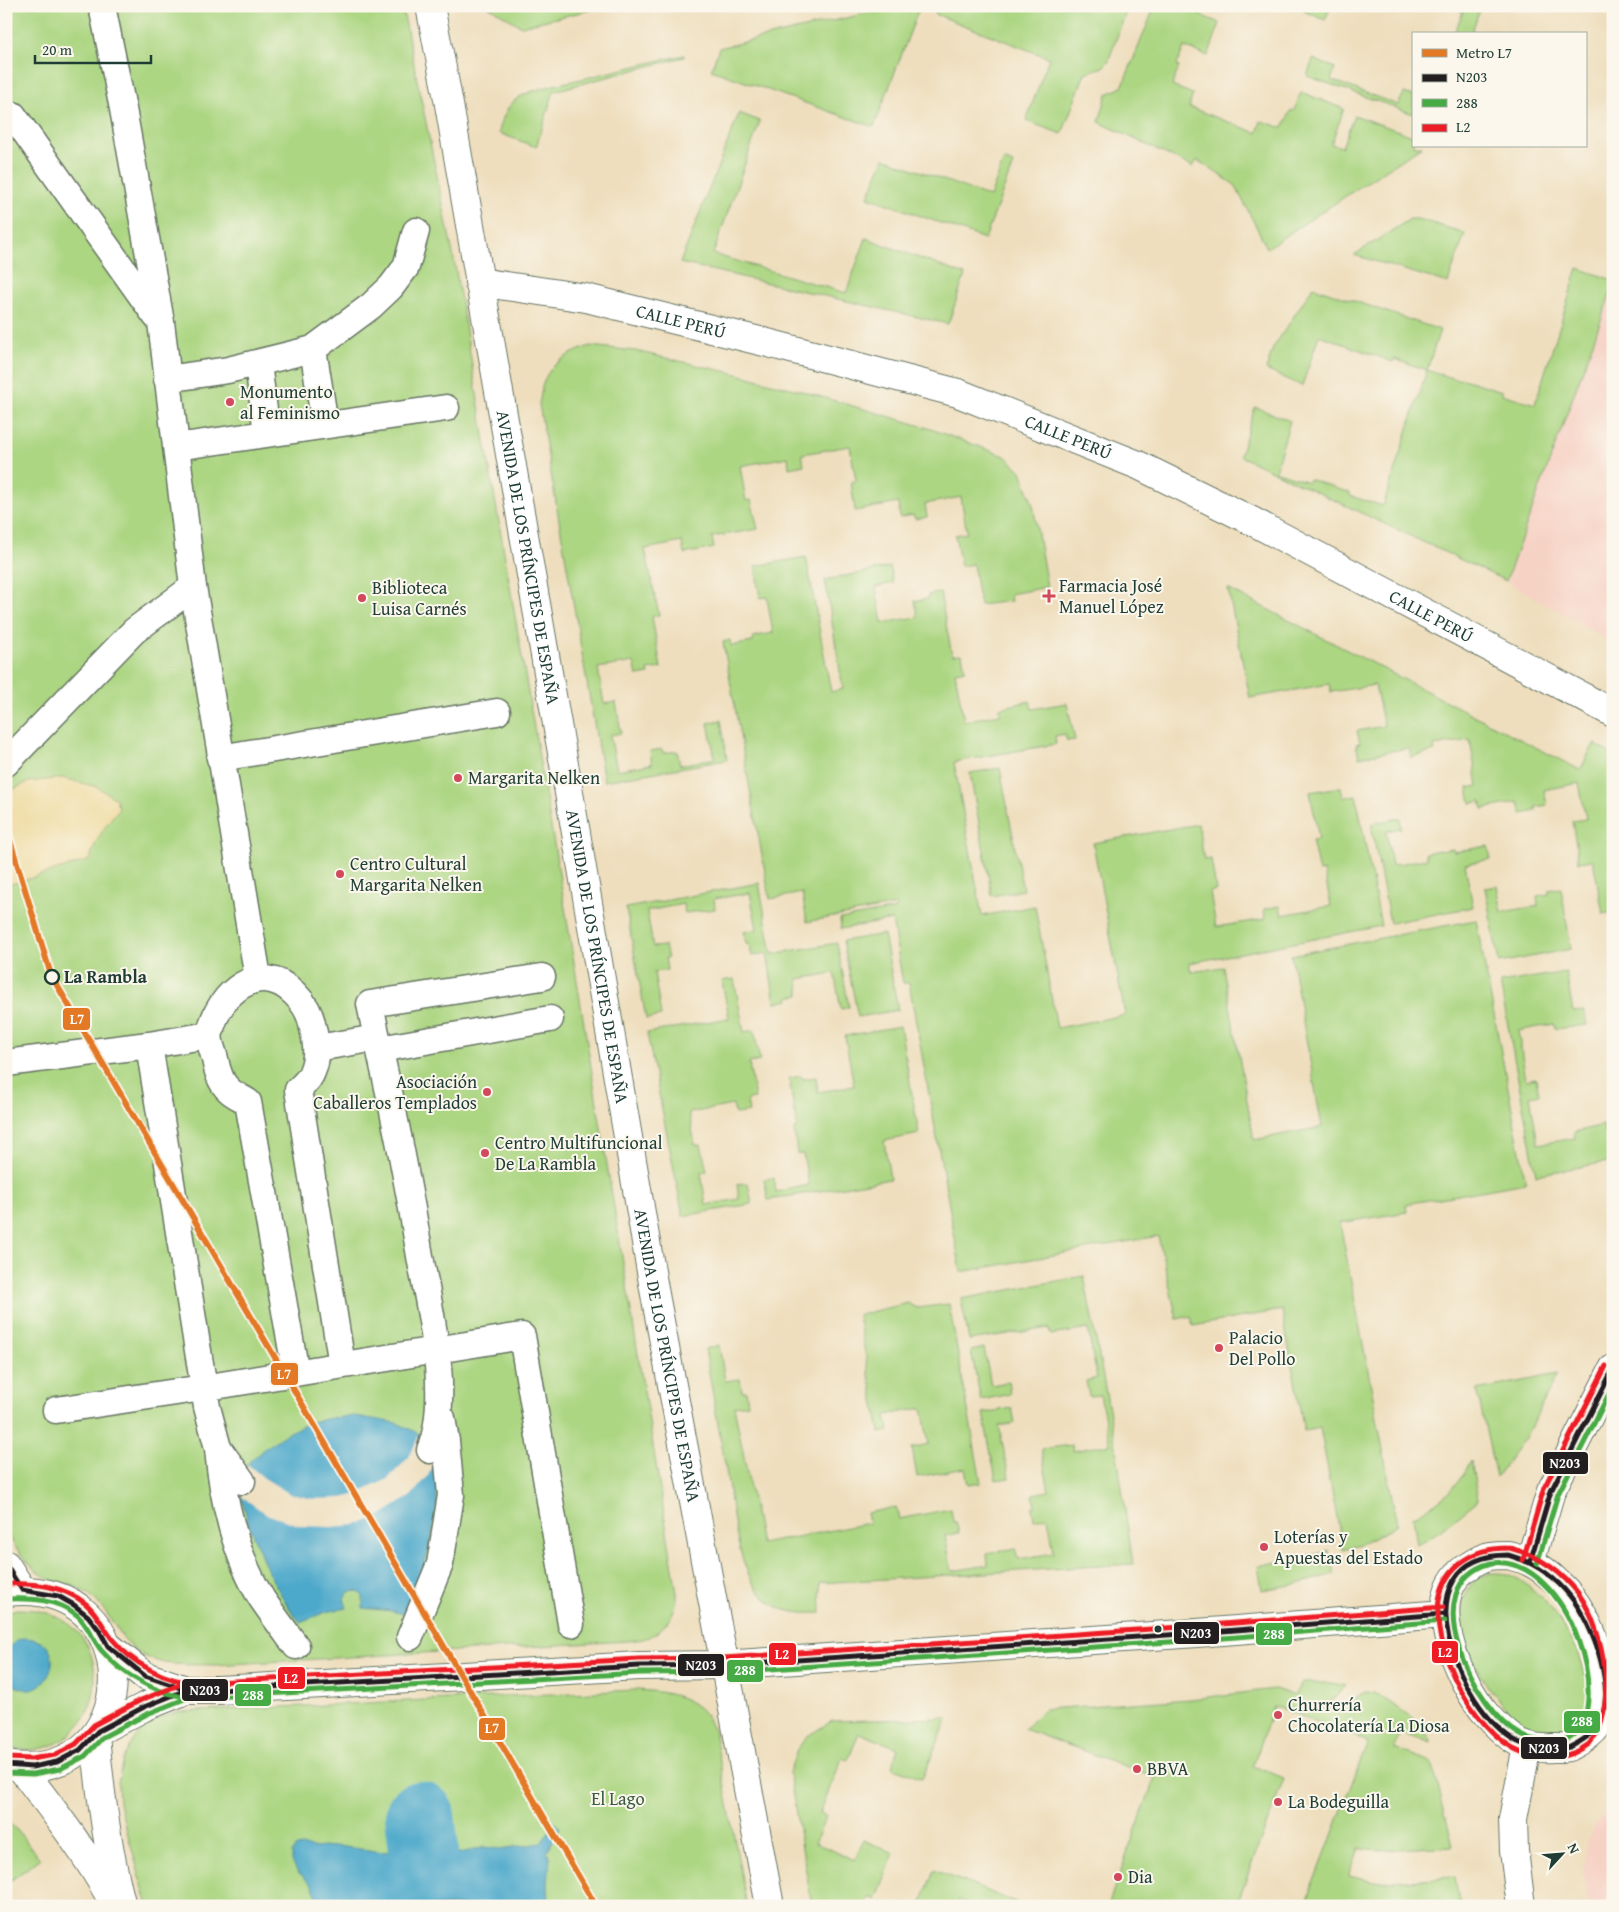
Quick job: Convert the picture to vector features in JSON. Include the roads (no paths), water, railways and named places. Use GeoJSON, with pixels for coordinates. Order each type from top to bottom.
{"type":"FeatureCollection","features":[{"type":"Feature","properties":{"kind":"street"},"geometry":{"type":"LineString","coordinates":[[102,6],[123,109],[160,322],[193,587],[258,978]]}},
{"type":"Feature","properties":{"kind":"street","name":"AVENIDA DE LOS PRÍNCIPES DE ESPAÑA"},"geometry":{"type":"LineString","coordinates":[[430,6],[573,813],[654,1289],[770,1906]]}},
{"type":"Feature","properties":{"kind":"street"},"geometry":{"type":"LineString","coordinates":[[6,124],[13,115],[160,322]]}},
{"type":"Feature","properties":{"kind":"street"},"geometry":{"type":"LineString","coordinates":[[167,379],[258,364],[313,349],[371,306],[391,287],[406,267],[416,231]]}},
{"type":"Feature","properties":{"kind":"street","name":"CALLE PERÚ"},"geometry":{"type":"LineString","coordinates":[[479,282],[586,298],[764,342],[968,397],[1121,458],[1193,491],[1613,713]]}},
{"type":"Feature","properties":{"kind":"street"},"geometry":{"type":"LineString","coordinates":[[313,349],[325,424]]}},
{"type":"Feature","properties":{"kind":"street"},"geometry":{"type":"LineString","coordinates":[[258,364],[267,433]]}},
{"type":"Feature","properties":{"kind":"street"},"geometry":{"type":"LineString","coordinates":[[176,446],[446,408]]}},
{"type":"Feature","properties":{"kind":"street"},"geometry":{"type":"LineString","coordinates":[[6,763],[134,631],[193,587]]}},
{"type":"Feature","properties":{"kind":"street"},"geometry":{"type":"LineString","coordinates":[[220,758],[497,712]]}},
{"type":"Feature","properties":{"kind":"street"},"geometry":{"type":"LineString","coordinates":[[430,1450],[436,1434],[438,1396],[436,1350],[408,1180],[370,1004],[542,977]]}},
{"type":"Feature","properties":{"kind":"street"},"geometry":{"type":"LineString","coordinates":[[296,1373],[248,1102],[228,1089],[217,1072],[209,1035],[218,1010],[228,995],[258,978],[273,980],[289,988],[301,1000],[311,1019],[317,1048],[312,1073],[298,1090],[342,1366]]}},
{"type":"Feature","properties":{"kind":"street"},"geometry":{"type":"LineString","coordinates":[[317,1048],[378,1044],[550,1019]]}},
{"type":"Feature","properties":{"kind":"street"},"geometry":{"type":"LineString","coordinates":[[6,1063],[149,1045],[209,1035]]}},
{"type":"Feature","properties":{"kind":"street"},"geometry":{"type":"LineString","coordinates":[[149,1045],[203,1388],[218,1448],[220,1478],[228,1511],[248,1570],[262,1598],[296,1646]]}},
{"type":"Feature","properties":{"kind":"street"},"geometry":{"type":"LineString","coordinates":[[56,1410],[522,1336],[572,1624]]}},
{"type":"Feature","properties":{"kind":"street"},"geometry":{"type":"LineString","coordinates":[[1530,1562],[1551,1491],[1613,1369]]}},
{"type":"Feature","properties":{"kind":"street"},"geometry":{"type":"LineString","coordinates":[[410,1637],[440,1564],[451,1495],[446,1441],[438,1396]]}},
{"type":"Feature","properties":{"kind":"street"},"geometry":{"type":"LineString","coordinates":[[218,1448],[242,1481]]}},
{"type":"Feature","properties":{"kind":"street"},"geometry":{"type":"LineString","coordinates":[[1508,1555],[1530,1562],[1561,1585],[1582,1612],[1598,1644],[1610,1690],[1598,1725],[1586,1738],[1569,1748],[1542,1749],[1527,1746],[1514,1739],[1490,1717],[1467,1685],[1450,1644],[1444,1614],[1446,1600],[1458,1573],[1488,1556],[1508,1555]]}},
{"type":"Feature","properties":{"kind":"street"},"geometry":{"type":"LineString","coordinates":[[6,1565],[14,1591],[40,1592],[58,1596],[74,1605],[88,1616],[108,1646],[114,1681],[112,1698],[106,1716],[97,1733],[98,1771],[112,1866],[122,1906]]}},
{"type":"Feature","properties":{"kind":"street"},"geometry":{"type":"LineString","coordinates":[[108,1646],[145,1676],[186,1690],[238,1689],[639,1666],[724,1665],[1197,1633],[1444,1614]]}},
{"type":"Feature","properties":{"kind":"street"},"geometry":{"type":"LineString","coordinates":[[14,1766],[36,1768],[64,1759],[77,1751],[97,1733],[144,1707],[186,1690]]}},
{"type":"Feature","properties":{"kind":"street"},"geometry":{"type":"LineString","coordinates":[[1521,1906],[1514,1851],[1513,1819],[1527,1746]]}},
{"type":"Feature","properties":{"kind":"street"},"geometry":{"type":"LineString","coordinates":[[14,1766],[65,1826],[96,1871],[115,1906]]}},
{"type":"Feature","properties":{"kind":"water"},"geometry":{"type":"Polygon","coordinates":[[[355,1416],[397,1423],[420,1434],[436,1462],[437,1504],[431,1543],[419,1582],[404,1614],[363,1608],[363,1596],[357,1591],[349,1592],[344,1598],[347,1608],[326,1612],[300,1622],[289,1608],[269,1574],[249,1526],[241,1496],[247,1464],[266,1447],[307,1423],[355,1416]]]}},
{"type":"Feature","properties":{"kind":"water"},"geometry":{"type":"Polygon","coordinates":[[[24,1638],[41,1642],[50,1650],[52,1662],[50,1673],[42,1683],[32,1689],[20,1688],[6,1678],[6,1650],[16,1641],[24,1638]]]}},
{"type":"Feature","properties":{"kind":"water"},"geometry":{"type":"Polygon","coordinates":[[[555,1823],[560,1827],[547,1852],[550,1858],[549,1906],[321,1906],[312,1885],[297,1871],[292,1861],[292,1853],[295,1848],[301,1846],[313,1848],[337,1846],[384,1852],[398,1849],[410,1851],[429,1850],[448,1856],[485,1847],[500,1849],[541,1843],[555,1823]]]}},
{"type":"Feature","properties":{"kind":"waterway"},"geometry":{"type":"LineString","coordinates":[[420,1816],[424,1850]]}},
{"type":"Feature","properties":{"kind":"metro line","name":"L7"},"geometry":{"type":"LineString","coordinates":[[6,827],[51,975],[596,1906]]}},
{"type":"Feature","properties":{"kind":"place","name":"Monumento al Feminismo"},"geometry":{"type":"Point","coordinates":[230,402]}},
{"type":"Feature","properties":{"kind":"place","name":"Farmacia José Manuel López"},"geometry":{"type":"Point","coordinates":[1049,596]}},
{"type":"Feature","properties":{"kind":"place","name":"Biblioteca Luisa Carnés"},"geometry":{"type":"Point","coordinates":[362,598]}},
{"type":"Feature","properties":{"kind":"place","name":"Margarita Nelken"},"geometry":{"type":"Point","coordinates":[458,778]}},
{"type":"Feature","properties":{"kind":"place","name":"Centro Cultural Margarita Nelken"},"geometry":{"type":"Point","coordinates":[340,874]}},
{"type":"Feature","properties":{"kind":"place","name":"La Rambla"},"geometry":{"type":"Point","coordinates":[52,977]}},
{"type":"Feature","properties":{"kind":"place","name":"Asociación Caballeros Templados"},"geometry":{"type":"Point","coordinates":[487,1092]}},
{"type":"Feature","properties":{"kind":"place","name":"Centro Multifuncional De La Rambla"},"geometry":{"type":"Point","coordinates":[485,1153]}},
{"type":"Feature","properties":{"kind":"place","name":"Palacio Del Pollo"},"geometry":{"type":"Point","coordinates":[1219,1348]}},
{"type":"Feature","properties":{"kind":"place","name":"Loterías y Apuestas del Estado"},"geometry":{"type":"Point","coordinates":[1264,1547]}},
{"type":"Feature","properties":{"kind":"place","name":"Churrería Chocolatería La Diosa"},"geometry":{"type":"Point","coordinates":[1278,1715]}},
{"type":"Feature","properties":{"kind":"place","name":"BBVA"},"geometry":{"type":"Point","coordinates":[1137,1769]}},
{"type":"Feature","properties":{"kind":"place","name":"La Bodeguilla"},"geometry":{"type":"Point","coordinates":[1278,1802]}},
{"type":"Feature","properties":{"kind":"place","name":"Dia"},"geometry":{"type":"Point","coordinates":[1118,1877]}},
{"type":"Feature","properties":{"kind":"park label","name":"El Lago"},"geometry":{"type":"Point","coordinates":[618,1799]}}]}
